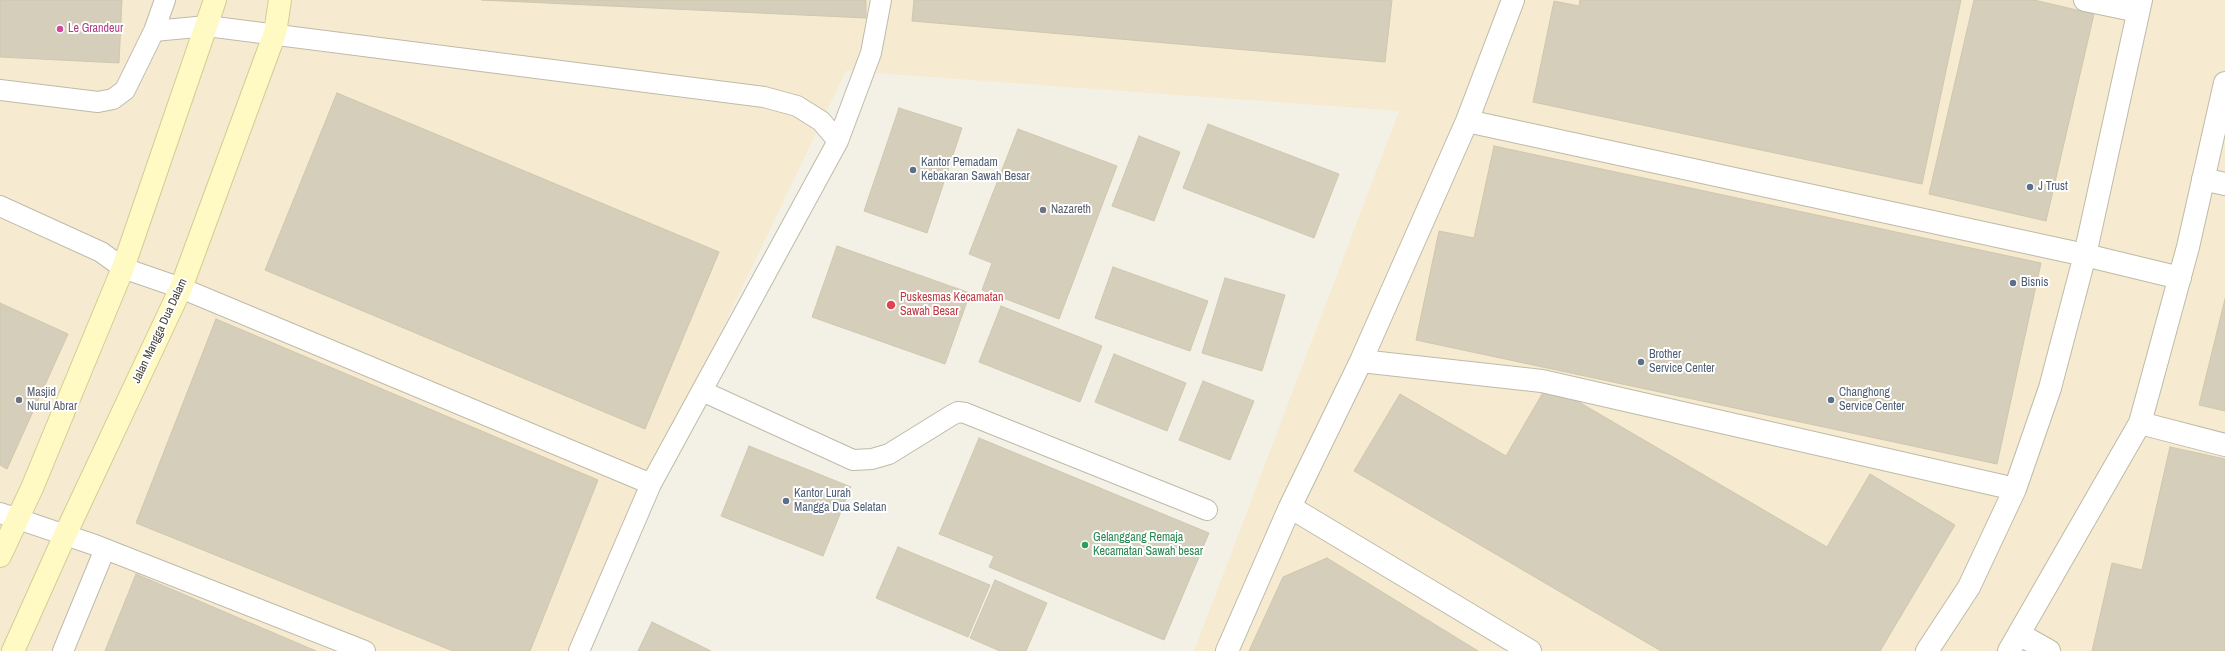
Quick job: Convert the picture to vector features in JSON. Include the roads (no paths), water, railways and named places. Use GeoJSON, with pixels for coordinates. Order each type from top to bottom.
{"type":"FeatureCollection","features":[{"type":"Feature","properties":{"kind":"street"},"geometry":{"type":"LineString","coordinates":[[0,556],[9,516],[123,268],[215,0]]}},
{"type":"Feature","properties":{"kind":"street","name":"Jalan Mangga Dua Dalam"},"geometry":{"type":"LineString","coordinates":[[13,651],[65,535],[181,288],[275,33],[280,0]]}},
{"type":"Feature","properties":{"kind":"street"},"geometry":{"type":"LineString","coordinates":[[1227,651],[1290,507],[1361,361],[1467,121],[1513,0]]}},
{"type":"Feature","properties":{"kind":"street"},"geometry":{"type":"LineString","coordinates":[[1927,651],[1969,587],[2015,489],[2050,388],[2086,255],[2139,6],[2085,0]]}},
{"type":"Feature","properties":{"kind":"street"},"geometry":{"type":"LineString","coordinates":[[2049,651],[2014,642],[2140,423],[2180,278],[2225,83]]}},
{"type":"Feature","properties":{"kind":"street"},"geometry":{"type":"LineString","coordinates":[[1467,121],[2086,255],[2180,278]]}},
{"type":"Feature","properties":{"kind":"street"},"geometry":{"type":"LineString","coordinates":[[2202,179],[2225,184]]}},
{"type":"Feature","properties":{"kind":"street"},"geometry":{"type":"LineString","coordinates":[[1361,361],[1542,381],[2015,489]]}},
{"type":"Feature","properties":{"kind":"street"},"geometry":{"type":"LineString","coordinates":[[2140,423],[2225,444]]}},
{"type":"Feature","properties":{"kind":"street"},"geometry":{"type":"LineString","coordinates":[[1290,507],[1530,651]]}},
{"type":"Feature","properties":{"kind":"lane"},"geometry":{"type":"LineString","coordinates":[[0,90],[98,102],[113,98],[125,90],[154,31],[165,0]]}},
{"type":"Feature","properties":{"kind":"lane"},"geometry":{"type":"LineString","coordinates":[[579,651],[651,484],[838,141],[871,52],[880,0]]}},
{"type":"Feature","properties":{"kind":"lane"},"geometry":{"type":"LineString","coordinates":[[154,31],[207,26],[275,33],[764,97],[797,106],[821,121],[838,141]]}},
{"type":"Feature","properties":{"kind":"lane"},"geometry":{"type":"LineString","coordinates":[[0,206],[101,252],[123,268],[181,288],[651,484]]}},
{"type":"Feature","properties":{"kind":"lane"},"geometry":{"type":"LineString","coordinates":[[702,390],[852,460],[889,454],[952,415],[958,412],[965,413],[1207,510]]}},
{"type":"Feature","properties":{"kind":"lane"},"geometry":{"type":"LineString","coordinates":[[9,516],[105,549],[365,651]]}},
{"type":"Feature","properties":{"kind":"lane"},"geometry":{"type":"LineString","coordinates":[[63,651],[105,549]]}},
{"type":"Feature","properties":{"kind":"place","name":"Le Grandeur"},"geometry":{"type":"Point","coordinates":[60,29]}},
{"type":"Feature","properties":{"kind":"place","name":"Kantor Pemadam Kebakaran Sawah Besar"},"geometry":{"type":"Point","coordinates":[913,170]}},
{"type":"Feature","properties":{"kind":"place","name":"J Trust"},"geometry":{"type":"Point","coordinates":[2030,187]}},
{"type":"Feature","properties":{"kind":"place","name":"Nazareth"},"geometry":{"type":"Point","coordinates":[1043,210]}},
{"type":"Feature","properties":{"kind":"place","name":"Bisnis"},"geometry":{"type":"Point","coordinates":[2013,283]}},
{"type":"Feature","properties":{"kind":"place","name":"Puskesmas Kecamatan Sawah Besar"},"geometry":{"type":"Point","coordinates":[891,305]}},
{"type":"Feature","properties":{"kind":"place","name":"Brother Service Center"},"geometry":{"type":"Point","coordinates":[1641,362]}},
{"type":"Feature","properties":{"kind":"place","name":"Masjid Nurul Abrar"},"geometry":{"type":"Point","coordinates":[19,400]}},
{"type":"Feature","properties":{"kind":"place","name":"Changhong Service Center"},"geometry":{"type":"Point","coordinates":[1831,400]}},
{"type":"Feature","properties":{"kind":"place","name":"Kantor Lurah Mangga Dua Selatan"},"geometry":{"type":"Point","coordinates":[786,501]}},
{"type":"Feature","properties":{"kind":"place","name":"Gelanggang Remaja Kecamatan Sawah besar"},"geometry":{"type":"Point","coordinates":[1085,545]}}]}
